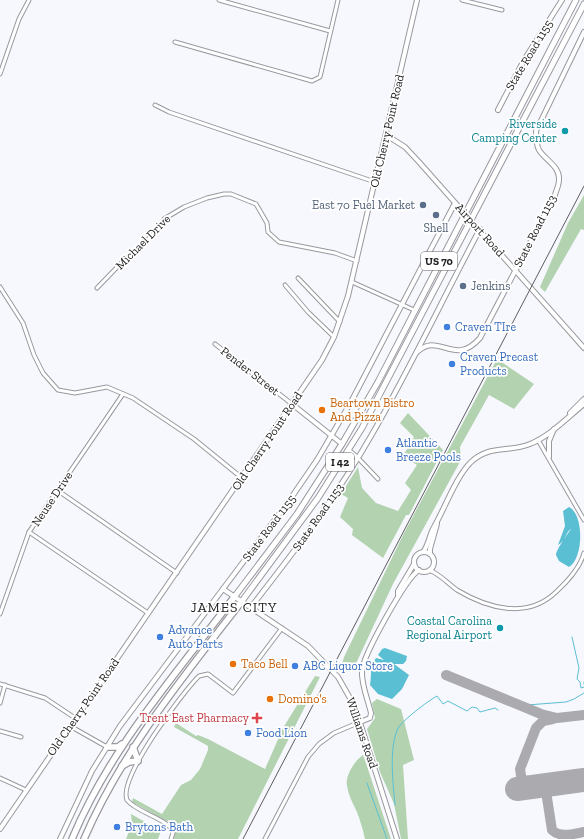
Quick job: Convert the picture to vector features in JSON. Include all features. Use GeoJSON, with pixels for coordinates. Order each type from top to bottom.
{"type":"FeatureCollection","features":[{"type":"Feature","properties":{"kind":"highway","name":"US 70"},"geometry":{"type":"LineString","coordinates":[[72,839],[91,798],[125,741],[297,514],[342,444],[378,382],[576,0]]}},
{"type":"Feature","properties":{"kind":"highway","name":"I 42"},"geometry":{"type":"LineString","coordinates":[[84,839],[102,800],[133,747],[318,498],[348,450],[584,4]]}},
{"type":"Feature","properties":{"kind":"highway"},"geometry":{"type":"LineString","coordinates":[[112,762],[112,756],[107,747],[118,747],[125,741]]}},
{"type":"Feature","properties":{"kind":"highway"},"geometry":{"type":"LineString","coordinates":[[122,766],[129,762],[138,762],[133,747]]}},
{"type":"Feature","properties":{"kind":"street"},"geometry":{"type":"LineString","coordinates":[[0,74],[19,19],[29,0]]}},
{"type":"Feature","properties":{"kind":"street"},"geometry":{"type":"LineString","coordinates":[[219,0],[330,32]]}},
{"type":"Feature","properties":{"kind":"street"},"geometry":{"type":"LineString","coordinates":[[175,42],[312,81],[317,80],[320,77],[338,0]]}},
{"type":"Feature","properties":{"kind":"street","name":"Old Cherry Point Road"},"geometry":{"type":"LineString","coordinates":[[1,827],[242,478],[322,360],[334,337],[352,282],[417,0]]}},
{"type":"Feature","properties":{"kind":"street"},"geometry":{"type":"LineString","coordinates":[[462,0],[502,10]]}},
{"type":"Feature","properties":{"kind":"street","name":"State Road 1155"},"geometry":{"type":"LineString","coordinates":[[498,110],[526,56],[562,0]]}},
{"type":"Feature","properties":{"kind":"street","name":"State Road 1153"},"geometry":{"type":"LineString","coordinates":[[412,358],[417,351],[430,345],[436,345],[456,352],[466,350],[473,346],[480,338],[554,195],[559,180],[554,165],[540,152],[536,144],[536,131],[584,32]]}},
{"type":"Feature","properties":{"kind":"street"},"geometry":{"type":"LineString","coordinates":[[155,105],[169,112],[375,182]]}},
{"type":"Feature","properties":{"kind":"street","name":"Airport Road"},"geometry":{"type":"LineString","coordinates":[[386,135],[405,147],[480,229],[584,348]]}},
{"type":"Feature","properties":{"kind":"street","name":"Michael Drive"},"geometry":{"type":"LineString","coordinates":[[97,288],[126,258],[141,247],[161,225],[161,221],[171,214],[207,198],[224,194],[231,194],[256,204],[267,223],[268,232],[276,241],[335,253],[357,261]]}},
{"type":"Feature","properties":{"kind":"street","name":"State Road 1155"},"geometry":{"type":"LineString","coordinates":[[60,839],[84,786],[107,747],[136,704],[289,502],[332,436],[455,202]]}},
{"type":"Feature","properties":{"kind":"street","name":"State Road 1153"},"geometry":{"type":"LineString","coordinates":[[251,607],[311,529],[358,458],[480,229]]}},
{"type":"Feature","properties":{"kind":"street"},"geometry":{"type":"LineString","coordinates":[[298,278],[340,322]]}},
{"type":"Feature","properties":{"kind":"street"},"geometry":{"type":"LineString","coordinates":[[352,282],[414,310]]}},
{"type":"Feature","properties":{"kind":"street"},"geometry":{"type":"LineString","coordinates":[[285,285],[308,312],[334,337]]}},
{"type":"Feature","properties":{"kind":"street"},"geometry":{"type":"LineString","coordinates":[[0,287],[23,323],[34,354],[43,373],[58,390],[64,393],[76,393],[107,387],[133,398],[194,439],[242,478]]}},
{"type":"Feature","properties":{"kind":"street","name":"Pender Street"},"geometry":{"type":"LineString","coordinates":[[215,344],[342,444]]}},
{"type":"Feature","properties":{"kind":"street","name":"Neuse Drive"},"geometry":{"type":"LineString","coordinates":[[0,614],[29,532],[123,394]]}},
{"type":"Feature","properties":{"kind":"street"},"geometry":{"type":"LineString","coordinates":[[568,416],[584,399]]}},
{"type":"Feature","properties":{"kind":"street"},"geometry":{"type":"LineString","coordinates":[[414,564],[419,570],[424,572],[429,570],[434,562],[430,554],[430,549],[437,524],[462,472],[471,462],[487,452],[502,448],[521,447],[538,440],[584,404]]}},
{"type":"Feature","properties":{"kind":"street"},"geometry":{"type":"LineString","coordinates":[[549,457],[549,441],[554,428]]}},
{"type":"Feature","properties":{"kind":"street"},"geometry":{"type":"LineString","coordinates":[[538,440],[584,520]]}},
{"type":"Feature","properties":{"kind":"street"},"geometry":{"type":"LineString","coordinates":[[348,450],[378,479]]}},
{"type":"Feature","properties":{"kind":"street"},"geometry":{"type":"LineString","coordinates":[[57,490],[177,573]]}},
{"type":"Feature","properties":{"kind":"street"},"geometry":{"type":"LineString","coordinates":[[398,595],[398,591],[414,564],[415,558],[427,548],[434,526],[437,524]]}},
{"type":"Feature","properties":{"kind":"street"},"geometry":{"type":"LineString","coordinates":[[29,532],[148,613]]}},
{"type":"Feature","properties":{"kind":"street"},"geometry":{"type":"LineString","coordinates":[[423,552],[430,554]]}},
{"type":"Feature","properties":{"kind":"street"},"geometry":{"type":"LineString","coordinates":[[429,570],[461,592],[501,609],[513,610],[535,606],[553,596],[572,575],[584,553]]}},
{"type":"Feature","properties":{"kind":"street"},"geometry":{"type":"LineString","coordinates":[[265,839],[308,757],[319,744],[334,733],[370,718],[372,713],[363,681],[363,664],[398,595],[412,575],[419,570]]}},
{"type":"Feature","properties":{"kind":"street","name":"Williams Road"},"geometry":{"type":"LineString","coordinates":[[223,589],[315,652],[338,677],[351,698],[360,722],[397,839]]}},
{"type":"Feature","properties":{"kind":"street"},"geometry":{"type":"LineString","coordinates":[[171,839],[173,830],[170,826],[137,809],[127,800],[126,787],[138,762],[158,730],[199,676],[208,674],[233,693],[282,628]]}},
{"type":"Feature","properties":{"kind":"street"},"geometry":{"type":"LineString","coordinates":[[0,684],[45,698],[75,718]]}},
{"type":"Feature","properties":{"kind":"street"},"geometry":{"type":"LineString","coordinates":[[0,703],[5,686]]}},
{"type":"Feature","properties":{"kind":"street"},"geometry":{"type":"LineString","coordinates":[[70,726],[107,747]]}},
{"type":"Feature","properties":{"kind":"street"},"geometry":{"type":"LineString","coordinates":[[0,731],[21,737]]}},
{"type":"Feature","properties":{"kind":"street"},"geometry":{"type":"LineString","coordinates":[[0,778],[26,790]]}},
{"type":"Feature","properties":{"kind":"green space"},"geometry":{"type":"Polygon","coordinates":[[[584,195],[584,230],[581,229],[545,292],[540,287],[568,223],[584,195]]]}},
{"type":"Feature","properties":{"kind":"green space"},"geometry":{"type":"Polygon","coordinates":[[[497,359],[534,384],[514,409],[489,395],[460,447],[461,460],[393,584],[353,670],[344,673],[340,671],[344,657],[404,533],[497,359]]]}},
{"type":"Feature","properties":{"kind":"green space"},"geometry":{"type":"Polygon","coordinates":[[[408,413],[443,450],[409,515],[406,515],[383,558],[352,535],[353,529],[340,517],[348,498],[341,494],[358,467],[362,488],[376,503],[398,511],[411,490],[405,483],[417,465],[403,456],[414,437],[400,423],[408,413]]]}},
{"type":"Feature","properties":{"kind":"green space"},"geometry":{"type":"Polygon","coordinates":[[[315,676],[320,677],[238,839],[174,839],[176,826],[132,802],[133,798],[162,814],[181,785],[191,780],[200,769],[208,750],[208,746],[174,727],[176,723],[196,736],[198,735],[208,739],[265,769],[283,728],[315,676]]]}},
{"type":"Feature","properties":{"kind":"green space"},"geometry":{"type":"Polygon","coordinates":[[[377,699],[401,709],[414,760],[403,765],[408,839],[401,839],[394,804],[380,772],[367,729],[375,718],[372,703],[377,699]]]}},
{"type":"Feature","properties":{"kind":"green space"},"geometry":{"type":"Polygon","coordinates":[[[363,755],[391,839],[365,839],[358,815],[350,796],[347,785],[349,773],[354,764],[363,755]]]}},
{"type":"Feature","properties":{"kind":"green space"},"geometry":{"type":"Polygon","coordinates":[[[131,814],[161,831],[158,839],[126,839],[132,824],[131,814]]]}},
{"type":"Feature","properties":{"kind":"water"},"geometry":{"type":"Polygon","coordinates":[[[569,507],[574,511],[580,527],[580,546],[574,562],[569,567],[559,561],[556,555],[571,529],[562,542],[558,545],[565,526],[563,511],[569,507]]]}},
{"type":"Feature","properties":{"kind":"water"},"geometry":{"type":"Polygon","coordinates":[[[385,648],[407,656],[406,661],[403,664],[394,664],[409,675],[402,689],[392,699],[378,694],[370,685],[372,665],[376,658],[384,660],[378,655],[382,649],[385,648]]]}},
{"type":"Feature","properties":{"kind":"waterway"},"geometry":{"type":"LineString","coordinates":[[572,637],[579,668],[577,679],[580,682],[581,688],[584,687]]}},
{"type":"Feature","properties":{"kind":"waterway"},"geometry":{"type":"LineString","coordinates":[[527,705],[566,702],[584,693]]}},
{"type":"Feature","properties":{"kind":"waterway"},"geometry":{"type":"LineString","coordinates":[[395,805],[392,757],[395,738],[399,726],[421,707],[437,696],[443,704],[448,701],[467,711],[472,707],[477,708],[480,712],[495,708],[498,710]]}},
{"type":"Feature","properties":{"kind":"waterway"},"geometry":{"type":"LineString","coordinates":[[367,783],[387,839]]}},
{"type":"Feature","properties":{"kind":"taxiway"},"geometry":{"type":"LineString","coordinates":[[446,675],[541,714],[557,718],[584,715]]}},
{"type":"Feature","properties":{"kind":"taxiway"},"geometry":{"type":"LineString","coordinates":[[523,788],[520,769],[536,728],[543,721],[553,719]]}},
{"type":"Feature","properties":{"kind":"taxiway"},"geometry":{"type":"LineString","coordinates":[[545,785],[552,830],[563,835],[584,832]]}},
{"type":"Feature","properties":{"kind":"runway"},"geometry":{"type":"LineString","coordinates":[[517,789],[584,780]]}},
{"type":"Feature","properties":{"kind":"railway"},"geometry":{"type":"LineString","coordinates":[[243,839],[584,186]]}},
{"type":"Feature","properties":{"kind":"place","name":"Riverside Camping Center"},"geometry":{"type":"Point","coordinates":[565,131]}},
{"type":"Feature","properties":{"kind":"place","name":"East 70 Fuel Market"},"geometry":{"type":"Point","coordinates":[423,205]}},
{"type":"Feature","properties":{"kind":"place","name":"Shell"},"geometry":{"type":"Point","coordinates":[436,215]}},
{"type":"Feature","properties":{"kind":"place","name":"Jenkins"},"geometry":{"type":"Point","coordinates":[463,286]}},
{"type":"Feature","properties":{"kind":"place","name":"Craven TIre"},"geometry":{"type":"Point","coordinates":[447,327]}},
{"type":"Feature","properties":{"kind":"place","name":"Craven Precast Products"},"geometry":{"type":"Point","coordinates":[452,364]}},
{"type":"Feature","properties":{"kind":"place","name":"Beartown Bistro And Pizza"},"geometry":{"type":"Point","coordinates":[322,410]}},
{"type":"Feature","properties":{"kind":"place","name":"Atlantic Breeze Pools"},"geometry":{"type":"Point","coordinates":[388,450]}},
{"type":"Feature","properties":{"kind":"place","name":"Coastal Carolina Regional Airport"},"geometry":{"type":"Point","coordinates":[500,628]}},
{"type":"Feature","properties":{"kind":"place","name":"Advance Auto Parts"},"geometry":{"type":"Point","coordinates":[160,637]}},
{"type":"Feature","properties":{"kind":"place","name":"Taco Bell"},"geometry":{"type":"Point","coordinates":[233,664]}},
{"type":"Feature","properties":{"kind":"place","name":"ABC Liquor Store"},"geometry":{"type":"Point","coordinates":[295,666]}},
{"type":"Feature","properties":{"kind":"place","name":"Domino's"},"geometry":{"type":"Point","coordinates":[270,699]}},
{"type":"Feature","properties":{"kind":"place","name":"Trent East Pharmacy"},"geometry":{"type":"Point","coordinates":[257,718]}},
{"type":"Feature","properties":{"kind":"place","name":"Food Lion"},"geometry":{"type":"Point","coordinates":[248,733]}},
{"type":"Feature","properties":{"kind":"place","name":"Brytons Bath"},"geometry":{"type":"Point","coordinates":[117,827]}},
{"type":"Feature","properties":{"kind":"district","name":"JAMES CITY"},"geometry":{"type":"Point","coordinates":[234,607]}}]}
